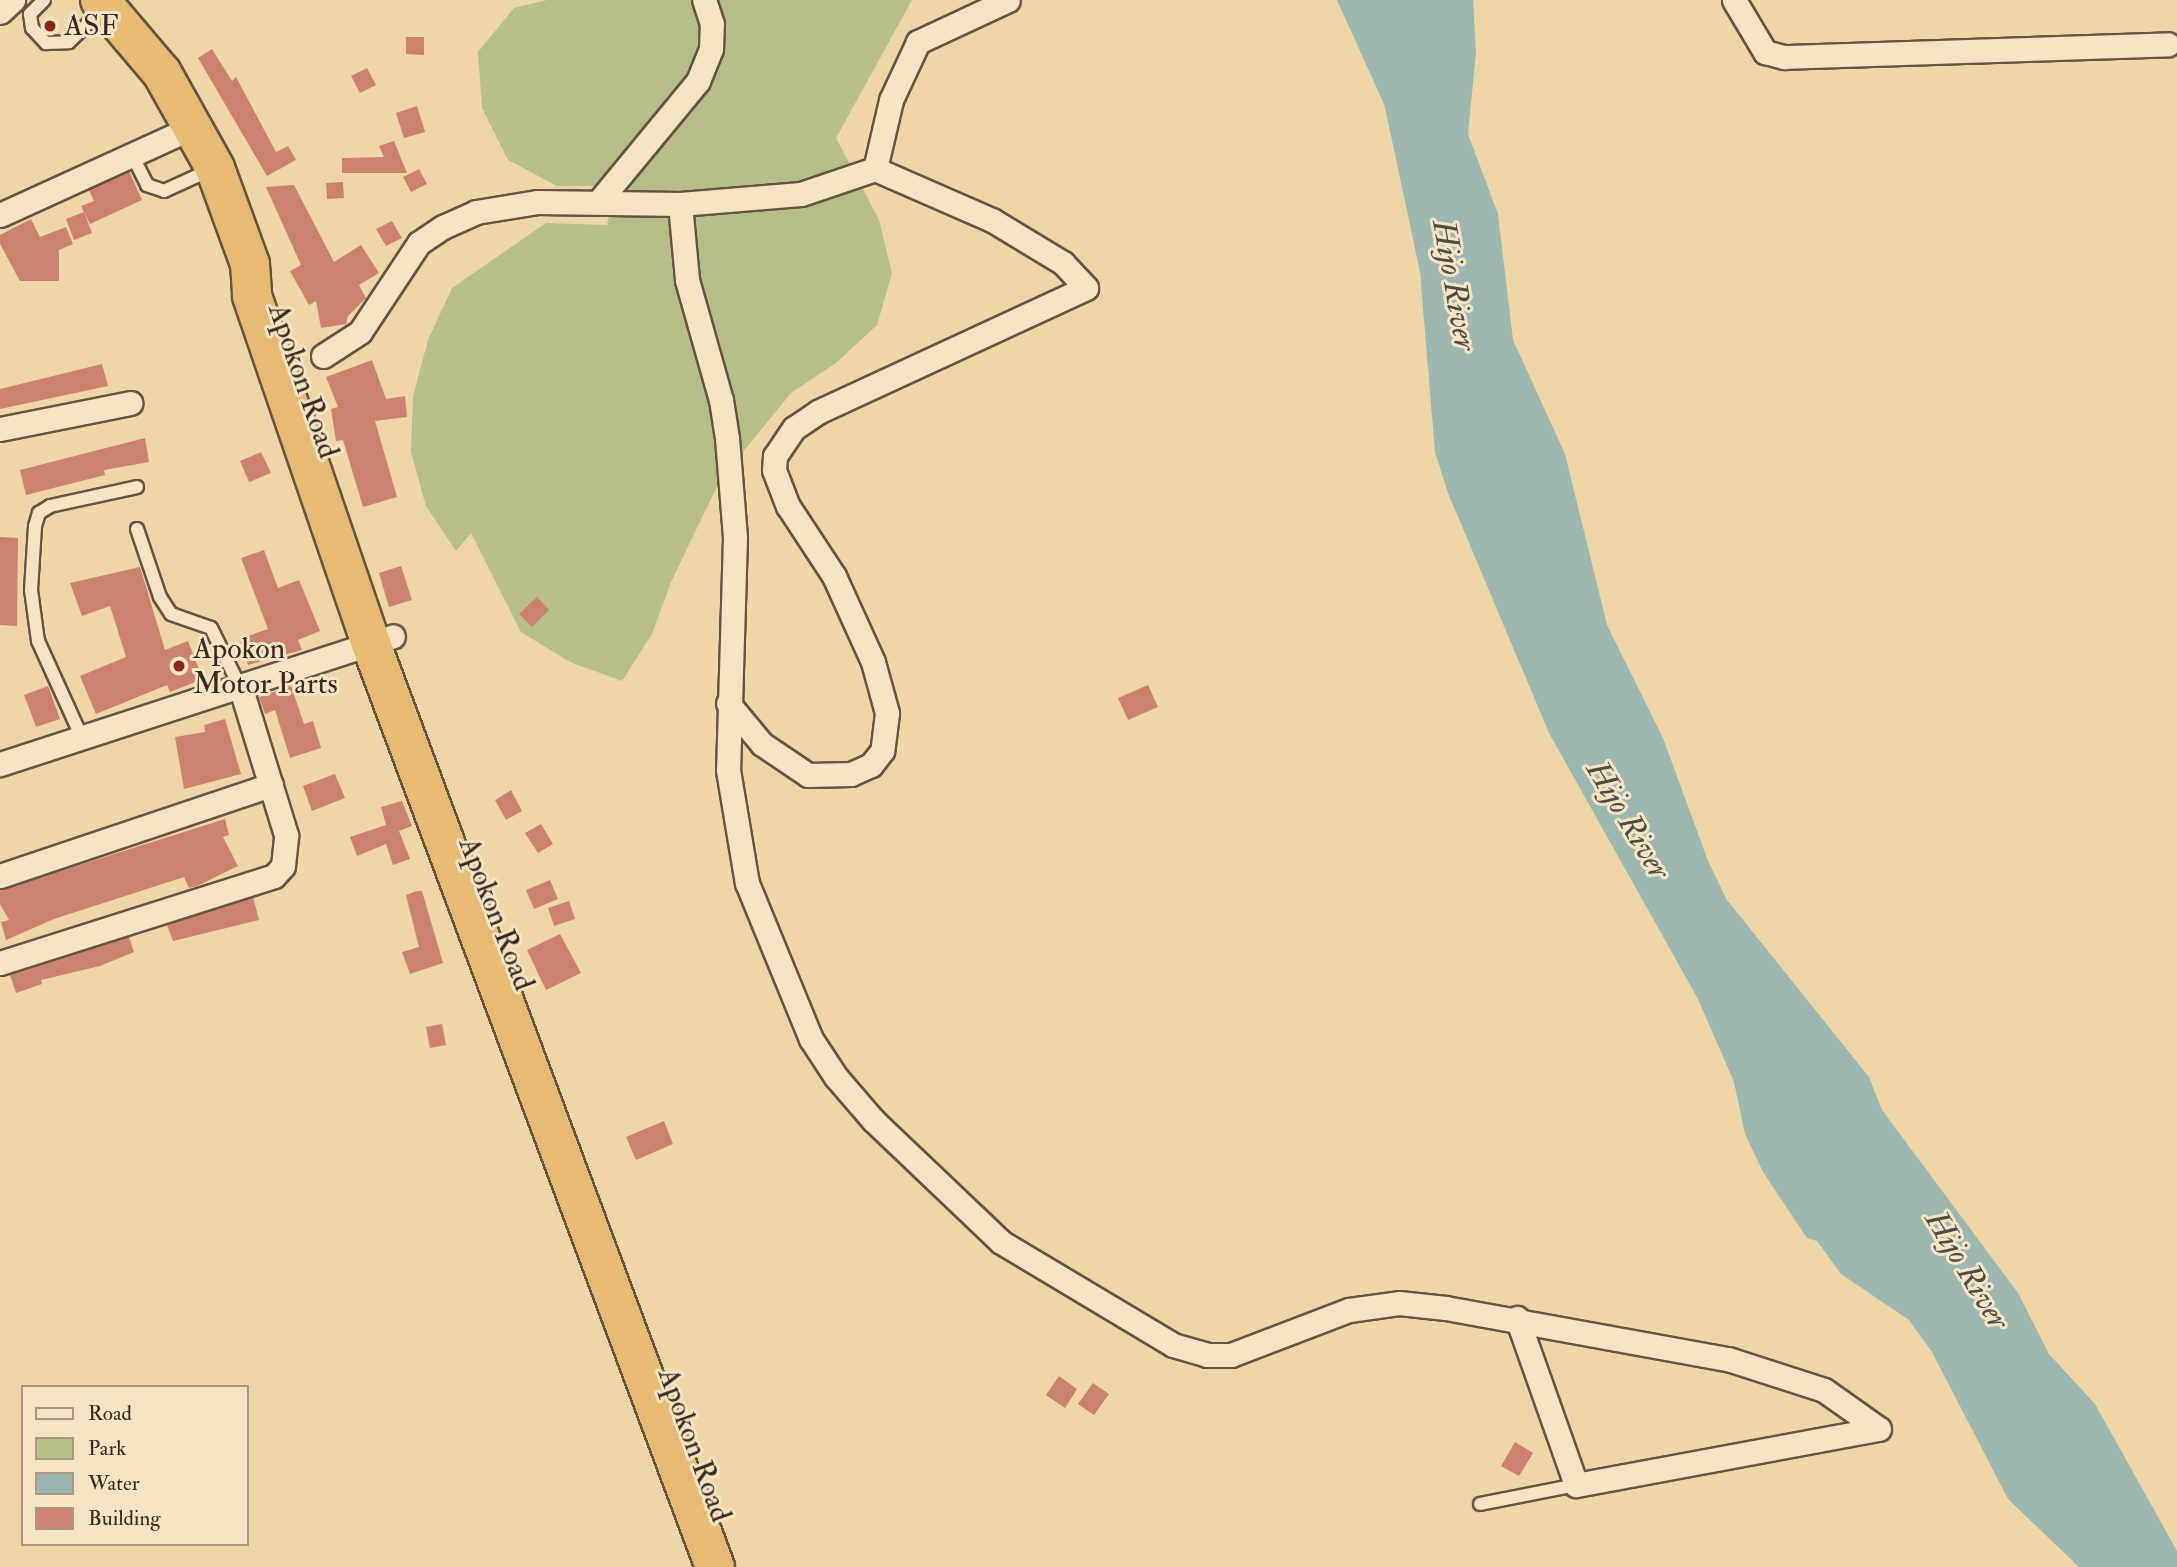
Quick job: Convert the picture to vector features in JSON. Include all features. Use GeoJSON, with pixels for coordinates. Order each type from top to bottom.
{"type":"FeatureCollection","features":[{"type":"Feature","properties":{"kind":"highway","name":"Apokon Road"},"geometry":{"type":"LineString","coordinates":[[103,3],[145,50],[195,126],[215,168],[250,264],[252,296],[739,1567]]}},
{"type":"Feature","properties":{"kind":"highway","name":"Apokon Road"},"geometry":{"type":"LineString","coordinates":[[382,640],[715,1567]]}},
{"type":"Feature","properties":{"kind":"street"},"geometry":{"type":"LineString","coordinates":[[0,12],[13,0]]}},
{"type":"Feature","properties":{"kind":"street"},"geometry":{"type":"LineString","coordinates":[[600,200],[698,81],[711,49],[712,24],[704,0]]}},
{"type":"Feature","properties":{"kind":"street"},"geometry":{"type":"LineString","coordinates":[[875,169],[891,100],[918,42],[1008,0]]}},
{"type":"Feature","properties":{"kind":"street"},"geometry":{"type":"LineString","coordinates":[[1734,0],[1765,52],[1784,57],[2168,44]]}},
{"type":"Feature","properties":{"kind":"street"},"geometry":{"type":"LineString","coordinates":[[0,215],[195,126]]}},
{"type":"Feature","properties":{"kind":"street"},"geometry":{"type":"LineString","coordinates":[[323,356],[360,332],[419,243],[443,226],[476,212],[600,200],[680,204],[801,194],[875,169],[950,200],[1037,245],[1086,288],[818,412],[781,442],[774,470],[778,485],[834,576],[873,662],[887,713],[887,734],[871,765],[850,774],[808,775],[762,744],[728,703]]}},
{"type":"Feature","properties":{"kind":"street"},"geometry":{"type":"LineString","coordinates":[[680,204],[687,280],[722,400],[727,438],[735,537],[728,770],[747,883],[811,1040],[836,1077],[874,1121],[1001,1242],[1173,1345],[1207,1355],[1250,1349],[1349,1310],[1399,1303],[1517,1318],[1728,1359],[1795,1379],[1854,1407],[1880,1429],[1576,1485],[1517,1318]]}},
{"type":"Feature","properties":{"kind":"street"},"geometry":{"type":"LineString","coordinates":[[0,429],[130,403]]}},
{"type":"Feature","properties":{"kind":"street"},"geometry":{"type":"LineString","coordinates":[[0,764],[241,689],[382,640]]}},
{"type":"Feature","properties":{"kind":"street"},"geometry":{"type":"LineString","coordinates":[[0,963],[274,876],[288,851],[241,689]]}},
{"type":"Feature","properties":{"kind":"street"},"geometry":{"type":"LineString","coordinates":[[0,876],[271,785]]}},
{"type":"Feature","properties":{"kind":"lane"},"geometry":{"type":"LineString","coordinates":[[44,0],[30,14],[32,28],[46,43],[69,42],[103,3]]}},
{"type":"Feature","properties":{"kind":"lane"},"geometry":{"type":"LineString","coordinates":[[132,155],[147,185],[164,191],[215,168]]}},
{"type":"Feature","properties":{"kind":"lane"},"geometry":{"type":"LineString","coordinates":[[83,740],[38,641],[31,590],[34,526],[39,513],[50,506],[137,487]]}},
{"type":"Feature","properties":{"kind":"lane"},"geometry":{"type":"LineString","coordinates":[[137,529],[160,597],[171,614],[211,628],[241,689]]}},
{"type":"Feature","properties":{"kind":"lane"},"geometry":{"type":"LineString","coordinates":[[1480,1504],[1576,1485]]}},
{"type":"Feature","properties":{"kind":"green space"},"geometry":{"type":"Polygon","coordinates":[[[547,0],[912,0],[836,138],[879,220],[892,273],[877,325],[836,363],[791,393],[720,480],[671,582],[652,634],[622,681],[570,662],[521,632],[471,533],[456,551],[426,506],[411,452],[413,396],[428,340],[452,288],[546,223],[607,225],[616,186],[557,186],[508,160],[482,108],[478,52],[514,8],[547,0]]]}},
{"type":"Feature","properties":{"kind":"water","name":"Hijo River"},"geometry":{"type":"Polygon","coordinates":[[[1337,0],[1473,0],[1476,52],[1468,134],[1498,214],[1513,340],[1565,454],[1607,625],[1663,738],[1708,861],[1727,900],[1869,1077],[1882,1110],[2018,1293],[2049,1354],[2095,1404],[2177,1551],[2177,1567],[2079,1567],[2008,1499],[1932,1352],[1909,1320],[1841,1274],[1817,1241],[1807,1238],[1763,1172],[1745,1134],[1734,1082],[1698,999],[1549,733],[1448,493],[1435,452],[1420,272],[1384,104],[1337,0]]]}},
{"type":"Feature","properties":{"kind":"building"},"geometry":{"type":"Polygon","coordinates":[[[406,37],[424,37],[424,55],[406,54],[406,37]]]}},
{"type":"Feature","properties":{"kind":"building"},"geometry":{"type":"Polygon","coordinates":[[[212,49],[232,81],[236,77],[276,152],[288,146],[296,160],[267,176],[198,58],[212,49]]]}},
{"type":"Feature","properties":{"kind":"building"},"geometry":{"type":"Polygon","coordinates":[[[367,68],[376,85],[360,93],[351,76],[367,68]]]}},
{"type":"Feature","properties":{"kind":"building"},"geometry":{"type":"Polygon","coordinates":[[[417,106],[425,132],[404,138],[396,113],[417,106]]]}},
{"type":"Feature","properties":{"kind":"building"},"geometry":{"type":"Polygon","coordinates":[[[394,141],[407,173],[342,173],[342,158],[384,157],[379,146],[394,141]]]}},
{"type":"Feature","properties":{"kind":"building"},"geometry":{"type":"Polygon","coordinates":[[[419,169],[427,184],[411,192],[403,177],[419,169]]]}},
{"type":"Feature","properties":{"kind":"building"},"geometry":{"type":"Polygon","coordinates":[[[129,171],[142,200],[90,224],[81,206],[94,201],[89,190],[129,171]]]}},
{"type":"Feature","properties":{"kind":"building"},"geometry":{"type":"Polygon","coordinates":[[[343,182],[344,198],[327,199],[326,183],[343,182]]]}},
{"type":"Feature","properties":{"kind":"building"},"geometry":{"type":"Polygon","coordinates":[[[294,185],[334,262],[361,245],[379,273],[359,285],[366,298],[348,316],[346,324],[321,328],[316,301],[309,305],[290,271],[301,265],[266,187],[294,185]]]}},
{"type":"Feature","properties":{"kind":"building"},"geometry":{"type":"Polygon","coordinates":[[[84,212],[92,233],[74,240],[66,219],[84,212]]]}},
{"type":"Feature","properties":{"kind":"building"},"geometry":{"type":"Polygon","coordinates":[[[31,219],[40,237],[66,227],[73,244],[59,250],[59,281],[20,281],[0,244],[0,235],[31,219]]]}},
{"type":"Feature","properties":{"kind":"building"},"geometry":{"type":"Polygon","coordinates":[[[392,221],[402,238],[386,246],[376,229],[392,221]]]}},
{"type":"Feature","properties":{"kind":"building"},"geometry":{"type":"Polygon","coordinates":[[[372,360],[386,399],[405,396],[407,417],[375,421],[397,497],[363,507],[343,440],[336,441],[331,409],[338,407],[326,377],[372,360]]]}},
{"type":"Feature","properties":{"kind":"building"},"geometry":{"type":"Polygon","coordinates":[[[102,364],[108,386],[0,409],[0,389],[102,364]]]}},
{"type":"Feature","properties":{"kind":"building"},"geometry":{"type":"Polygon","coordinates":[[[145,438],[149,462],[104,470],[105,475],[26,495],[20,470],[145,438]]]}},
{"type":"Feature","properties":{"kind":"building"},"geometry":{"type":"Polygon","coordinates":[[[261,452],[271,473],[249,482],[240,461],[261,452]]]}},
{"type":"Feature","properties":{"kind":"building"},"geometry":{"type":"Polygon","coordinates":[[[0,537],[18,538],[17,626],[0,625],[0,537]]]}},
{"type":"Feature","properties":{"kind":"building"},"geometry":{"type":"Polygon","coordinates":[[[264,550],[278,588],[299,580],[320,631],[298,640],[302,650],[248,665],[239,639],[268,629],[241,558],[264,550]]]}},
{"type":"Feature","properties":{"kind":"building"},"geometry":{"type":"Polygon","coordinates":[[[401,566],[412,600],[389,607],[379,573],[401,566]]]}},
{"type":"Feature","properties":{"kind":"building"},"geometry":{"type":"Polygon","coordinates":[[[140,567],[165,650],[188,641],[203,679],[170,692],[167,685],[96,714],[80,676],[126,657],[110,606],[82,616],[70,583],[140,567]]]}},
{"type":"Feature","properties":{"kind":"building"},"geometry":{"type":"Polygon","coordinates":[[[537,597],[549,610],[532,627],[519,614],[537,597]]]}},
{"type":"Feature","properties":{"kind":"building"},"geometry":{"type":"Polygon","coordinates":[[[1148,685],[1158,707],[1128,720],[1118,698],[1148,685]]]}},
{"type":"Feature","properties":{"kind":"building"},"geometry":{"type":"Polygon","coordinates":[[[48,686],[60,719],[36,727],[24,695],[48,686]]]}},
{"type":"Feature","properties":{"kind":"building"},"geometry":{"type":"Polygon","coordinates":[[[291,686],[304,724],[313,721],[321,748],[290,758],[275,710],[265,714],[259,697],[291,686]]]}},
{"type":"Feature","properties":{"kind":"building"},"geometry":{"type":"Polygon","coordinates":[[[225,719],[241,774],[184,789],[175,737],[205,732],[204,725],[225,719]]]}},
{"type":"Feature","properties":{"kind":"building"},"geometry":{"type":"Polygon","coordinates":[[[335,774],[345,798],[312,811],[303,786],[335,774]]]}},
{"type":"Feature","properties":{"kind":"building"},"geometry":{"type":"Polygon","coordinates":[[[511,790],[522,811],[506,820],[495,800],[511,790]]]}},
{"type":"Feature","properties":{"kind":"building"},"geometry":{"type":"Polygon","coordinates":[[[402,801],[412,826],[399,831],[410,859],[393,865],[386,844],[357,856],[350,837],[386,825],[381,807],[402,801]]]}},
{"type":"Feature","properties":{"kind":"building"},"geometry":{"type":"Polygon","coordinates":[[[225,819],[229,835],[223,837],[238,866],[197,886],[189,888],[184,877],[54,919],[6,940],[1,922],[9,920],[0,904],[0,890],[225,819]]]}},
{"type":"Feature","properties":{"kind":"building"},"geometry":{"type":"Polygon","coordinates":[[[541,824],[553,844],[538,853],[525,833],[541,824]]]}},
{"type":"Feature","properties":{"kind":"building"},"geometry":{"type":"Polygon","coordinates":[[[550,880],[558,899],[534,909],[526,890],[550,880]]]}},
{"type":"Feature","properties":{"kind":"building"},"geometry":{"type":"Polygon","coordinates":[[[422,891],[443,963],[410,974],[402,952],[419,947],[406,895],[422,891]]]}},
{"type":"Feature","properties":{"kind":"building"},"geometry":{"type":"Polygon","coordinates":[[[253,897],[259,920],[173,941],[167,925],[253,897]]]}},
{"type":"Feature","properties":{"kind":"building"},"geometry":{"type":"Polygon","coordinates":[[[569,901],[575,919],[554,926],[548,908],[569,901]]]}},
{"type":"Feature","properties":{"kind":"building"},"geometry":{"type":"Polygon","coordinates":[[[560,934],[581,973],[546,990],[527,950],[560,934]]]}},
{"type":"Feature","properties":{"kind":"building"},"geometry":{"type":"Polygon","coordinates":[[[129,937],[134,952],[100,966],[41,980],[42,984],[16,993],[10,975],[129,937]]]}},
{"type":"Feature","properties":{"kind":"building"},"geometry":{"type":"Polygon","coordinates":[[[442,1024],[446,1045],[430,1048],[426,1027],[442,1024]]]}},
{"type":"Feature","properties":{"kind":"building"},"geometry":{"type":"Polygon","coordinates":[[[664,1121],[673,1144],[636,1160],[626,1137],[664,1121]]]}},
{"type":"Feature","properties":{"kind":"building"},"geometry":{"type":"Polygon","coordinates":[[[1059,1376],[1077,1389],[1065,1408],[1046,1395],[1059,1376]]]}},
{"type":"Feature","properties":{"kind":"building"},"geometry":{"type":"Polygon","coordinates":[[[1093,1383],[1109,1394],[1094,1415],[1078,1404],[1093,1383]]]}},
{"type":"Feature","properties":{"kind":"building"},"geometry":{"type":"Polygon","coordinates":[[[1515,1442],[1533,1453],[1519,1476],[1501,1466],[1515,1442]]]}},
{"type":"Feature","properties":{"kind":"place","name":"ASF"},"geometry":{"type":"Point","coordinates":[50,26]}},
{"type":"Feature","properties":{"kind":"place","name":"Apokon Motor Parts"},"geometry":{"type":"Point","coordinates":[179,666]}}]}
